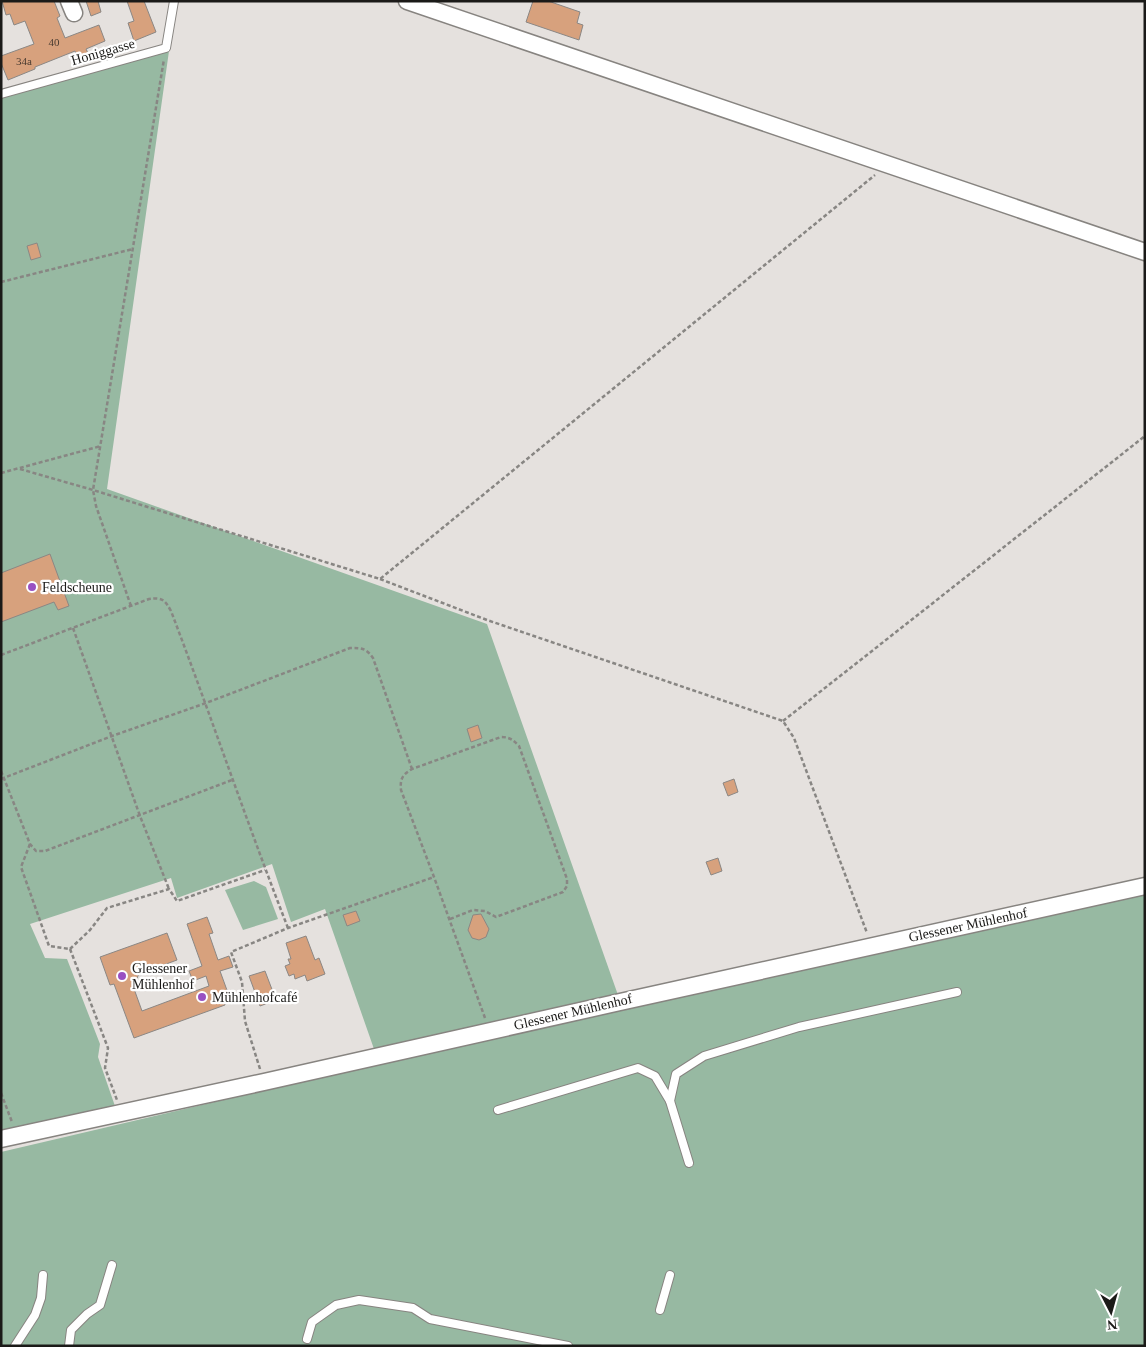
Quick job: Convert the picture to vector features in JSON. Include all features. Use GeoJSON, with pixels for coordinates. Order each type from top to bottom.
{"type":"FeatureCollection","features":[{"type":"Feature","properties":{"kind":"street"},"geometry":{"type":"LineString","coordinates":[[406,1],[887,166],[1145,252]]}},
{"type":"Feature","properties":{"kind":"street","name":"Glessener Mühlenhof"},"geometry":{"type":"LineString","coordinates":[[9,1138],[1145,886]]}},
{"type":"Feature","properties":{"kind":"lane"},"geometry":{"type":"LineString","coordinates":[[166,48],[174,1]]}},
{"type":"Feature","properties":{"kind":"lane","name":"Honiggasse"},"geometry":{"type":"LineString","coordinates":[[1,94],[166,48]]}},
{"type":"Feature","properties":{"kind":"lane"},"geometry":{"type":"LineString","coordinates":[[670,1101],[676,1074],[704,1056],[799,1027],[957,992]]}},
{"type":"Feature","properties":{"kind":"lane"},"geometry":{"type":"LineString","coordinates":[[498,1110],[638,1068],[655,1076],[670,1101],[689,1163]]}},
{"type":"Feature","properties":{"kind":"lane"},"geometry":{"type":"LineString","coordinates":[[69,1346],[71,1330],[87,1314],[100,1305],[112,1266]]}},
{"type":"Feature","properties":{"kind":"lane"},"geometry":{"type":"LineString","coordinates":[[660,1310],[670,1275]]}},
{"type":"Feature","properties":{"kind":"lane"},"geometry":{"type":"LineString","coordinates":[[15,1346],[35,1316],[41,1298],[43,1276]]}},
{"type":"Feature","properties":{"kind":"lane"},"geometry":{"type":"LineString","coordinates":[[307,1339],[312,1322],[336,1306],[359,1300],[413,1308],[430,1319],[568,1346]]}},
{"type":"Feature","properties":{"kind":"path"},"geometry":{"type":"LineString","coordinates":[[131,606],[96,506],[94,490],[166,48]]}},
{"type":"Feature","properties":{"kind":"path"},"geometry":{"type":"LineString","coordinates":[[380,579],[887,166]]}},
{"type":"Feature","properties":{"kind":"path"},"geometry":{"type":"LineString","coordinates":[[1,282],[133,249]]}},
{"type":"Feature","properties":{"kind":"path"},"geometry":{"type":"LineString","coordinates":[[783,721],[1145,436]]}},
{"type":"Feature","properties":{"kind":"path"},"geometry":{"type":"LineString","coordinates":[[1,473],[102,446]]}},
{"type":"Feature","properties":{"kind":"path"},"geometry":{"type":"LineString","coordinates":[[20,469],[94,490],[380,579],[487,620],[783,721],[794,738],[872,946]]}},
{"type":"Feature","properties":{"kind":"path"},"geometry":{"type":"LineString","coordinates":[[1,655],[150,599],[159,598],[167,603],[206,703],[232,780],[288,928]]}},
{"type":"Feature","properties":{"kind":"path"},"geometry":{"type":"LineString","coordinates":[[73,628],[140,816],[169,889],[177,902],[265,870]]}},
{"type":"Feature","properties":{"kind":"path"},"geometry":{"type":"LineString","coordinates":[[2,778],[350,648],[362,648],[369,652],[373,658],[412,770]]}},
{"type":"Feature","properties":{"kind":"path"},"geometry":{"type":"LineString","coordinates":[[450,919],[473,910],[485,911],[496,917],[563,892],[567,886],[567,879],[519,746],[508,737],[412,770],[404,774],[400,781],[401,790],[490,1031]]}},
{"type":"Feature","properties":{"kind":"path"},"geometry":{"type":"LineString","coordinates":[[1,771],[2,778],[30,844],[36,851],[45,851],[232,780]]}},
{"type":"Feature","properties":{"kind":"path"},"geometry":{"type":"LineString","coordinates":[[30,844],[21,867],[49,946],[70,949]]}},
{"type":"Feature","properties":{"kind":"path"},"geometry":{"type":"LineString","coordinates":[[264,1082],[245,1021],[242,982],[231,952],[288,928],[434,876]]}},
{"type":"Feature","properties":{"kind":"path"},"geometry":{"type":"LineString","coordinates":[[70,949],[90,930],[106,908],[169,889]]}},
{"type":"Feature","properties":{"kind":"path"},"geometry":{"type":"LineString","coordinates":[[70,949],[108,1048],[105,1068],[122,1113]]}},
{"type":"Feature","properties":{"kind":"path"},"geometry":{"type":"LineString","coordinates":[[1,1093],[9,1138]]}},
{"type":"Feature","properties":{"kind":"green space"},"geometry":{"type":"Polygon","coordinates":[[[169,51],[107,489],[487,624],[618,995],[374,1049],[325,909],[291,922],[272,864],[177,898],[171,878],[30,924],[45,958],[67,959],[100,1044],[98,1057],[116,1109],[1,1134],[1,98],[169,51]]]}},
{"type":"Feature","properties":{"kind":"green space"},"geometry":{"type":"Polygon","coordinates":[[[254,881],[266,887],[278,919],[243,930],[225,890],[254,881]]]}},
{"type":"Feature","properties":{"kind":"green space"},"geometry":{"type":"Polygon","coordinates":[[[1145,890],[1145,1346],[1,1346],[1,1152],[621,1007],[1145,890]]]}},
{"type":"Feature","properties":{"kind":"building"},"geometry":{"type":"Polygon","coordinates":[[[2,1],[54,1],[60,16],[57,18],[65,38],[99,25],[105,41],[86,49],[89,55],[78,60],[75,51],[8,80],[1,63],[1,56],[34,44],[25,21],[14,25],[10,14],[6,15],[2,1]]]}},
{"type":"Feature","properties":{"kind":"building"},"geometry":{"type":"Polygon","coordinates":[[[86,1],[98,1],[101,12],[91,16],[86,1]]]}},
{"type":"Feature","properties":{"kind":"building"},"geometry":{"type":"Polygon","coordinates":[[[127,1],[144,1],[156,32],[134,41],[128,23],[134,21],[127,1]]]}},
{"type":"Feature","properties":{"kind":"building"},"geometry":{"type":"Polygon","coordinates":[[[533,1],[548,1],[580,12],[577,23],[583,25],[579,40],[526,22],[533,1]]]}},
{"type":"Feature","properties":{"kind":"building"},"geometry":{"type":"Polygon","coordinates":[[[37,243],[41,257],[31,260],[27,246],[37,243]]]}},
{"type":"Feature","properties":{"kind":"building","name":"Feldscheune"},"geometry":{"type":"Polygon","coordinates":[[[50,554],[69,606],[58,610],[54,602],[1,622],[1,573],[50,554]]]}},
{"type":"Feature","properties":{"kind":"building"},"geometry":{"type":"Polygon","coordinates":[[[478,725],[482,738],[471,742],[467,729],[478,725]]]}},
{"type":"Feature","properties":{"kind":"building"},"geometry":{"type":"Polygon","coordinates":[[[734,779],[738,792],[728,796],[723,783],[734,779]]]}},
{"type":"Feature","properties":{"kind":"building"},"geometry":{"type":"Polygon","coordinates":[[[718,858],[722,871],[711,875],[706,862],[718,858]]]}},
{"type":"Feature","properties":{"kind":"building"},"geometry":{"type":"Polygon","coordinates":[[[356,911],[360,921],[347,926],[343,915],[356,911]]]}},
{"type":"Feature","properties":{"kind":"building"},"geometry":{"type":"Polygon","coordinates":[[[481,914],[489,929],[486,937],[479,940],[472,938],[468,930],[473,915],[481,914]]]}},
{"type":"Feature","properties":{"kind":"building","name":"Glessener Mühlenhof"},"geometry":{"type":"Polygon","coordinates":[[[207,917],[213,933],[209,934],[218,960],[229,956],[233,967],[220,971],[228,993],[222,995],[225,1005],[134,1038],[114,984],[110,985],[100,957],[167,933],[177,960],[139,974],[133,986],[142,1011],[209,986],[206,976],[193,981],[189,971],[202,966],[187,924],[207,917]]]}},
{"type":"Feature","properties":{"kind":"building"},"geometry":{"type":"Polygon","coordinates":[[[306,936],[315,960],[319,958],[325,974],[307,981],[305,975],[295,979],[294,974],[289,976],[285,966],[290,964],[288,959],[291,959],[286,943],[306,936]]]}},
{"type":"Feature","properties":{"kind":"building"},"geometry":{"type":"Polygon","coordinates":[[[265,971],[276,1000],[260,1006],[249,976],[265,971]]]}},
{"type":"Feature","properties":{"kind":"place","name":"Feldscheune"},"geometry":{"type":"Point","coordinates":[32,587]}},
{"type":"Feature","properties":{"kind":"place","name":"Glessener Mühlenhof"},"geometry":{"type":"Point","coordinates":[122,976]}},
{"type":"Feature","properties":{"kind":"place","name":"Mühlenhofcafé"},"geometry":{"type":"Point","coordinates":[202,997]}}]}
